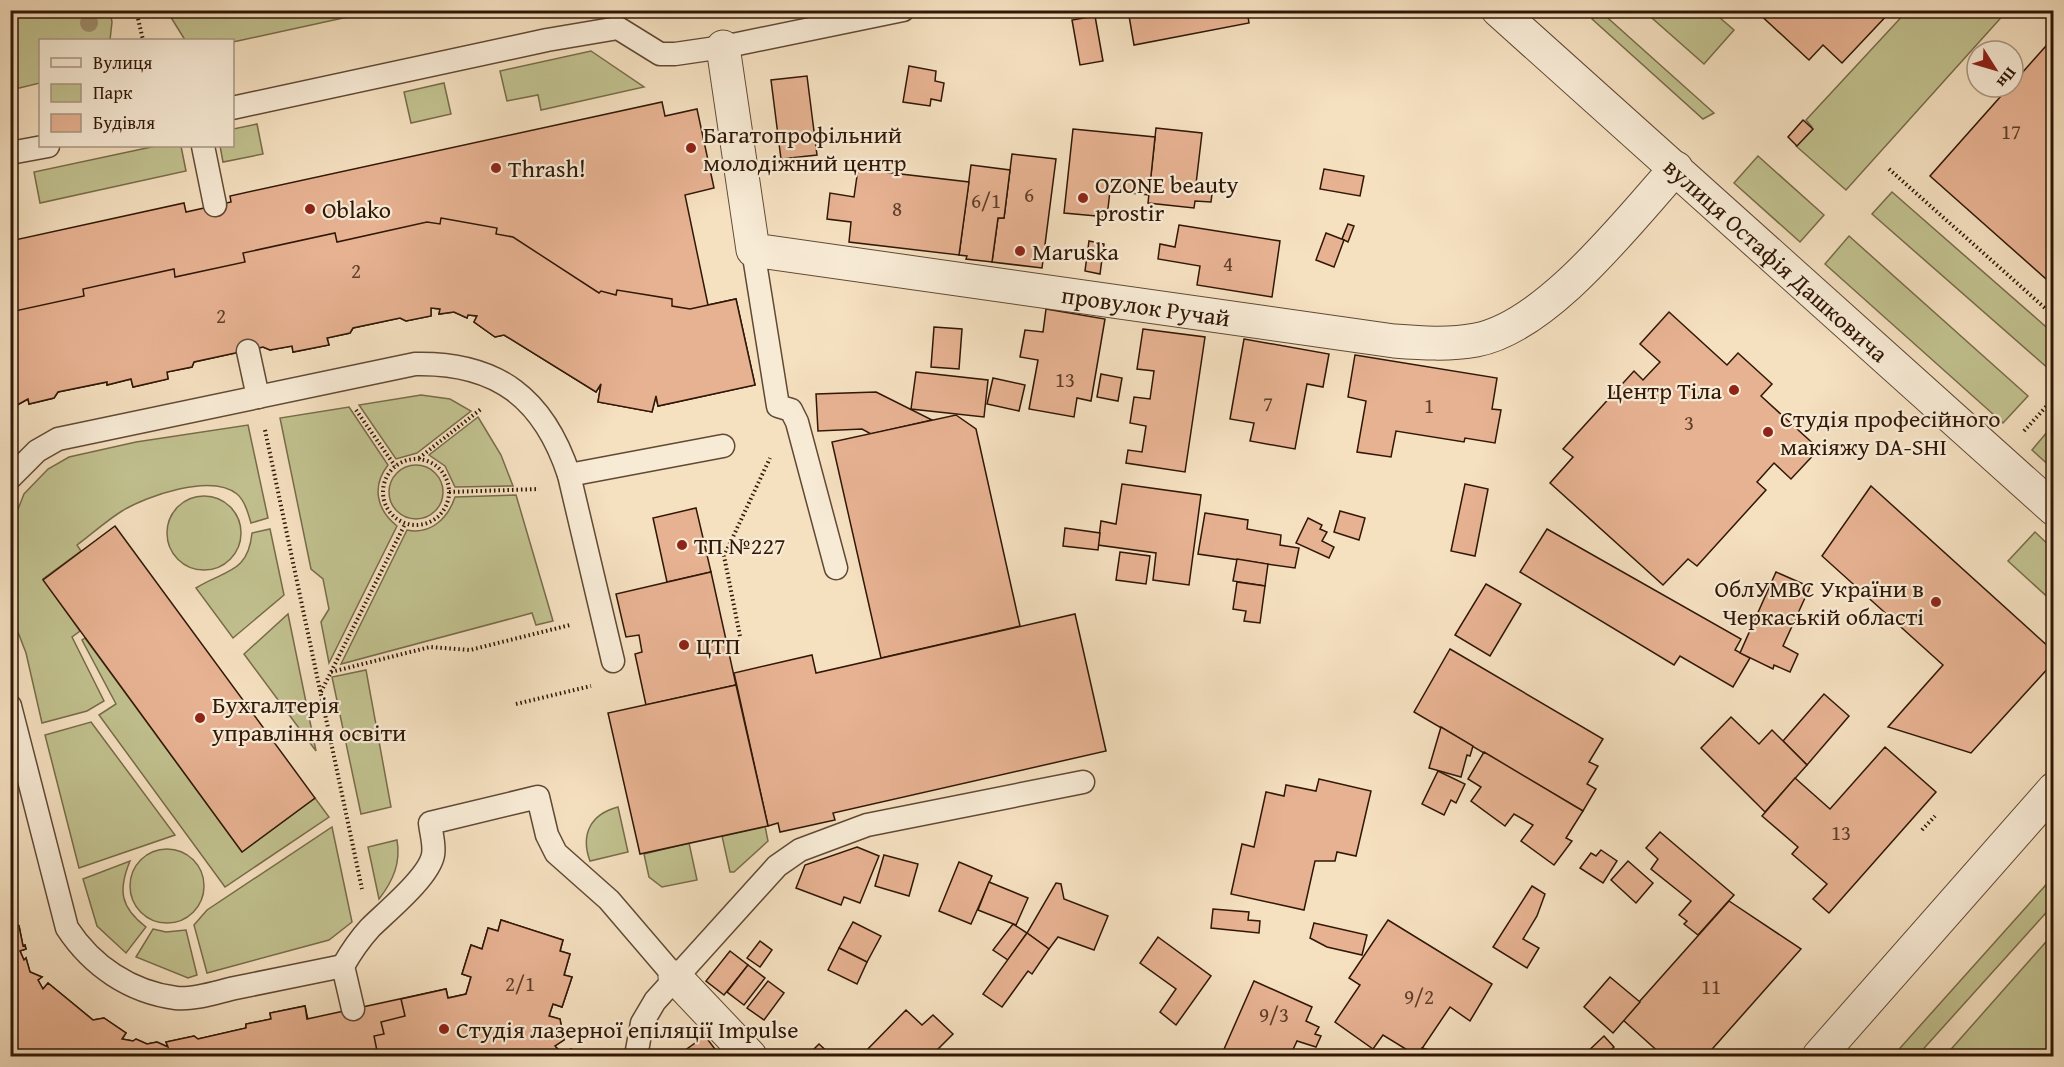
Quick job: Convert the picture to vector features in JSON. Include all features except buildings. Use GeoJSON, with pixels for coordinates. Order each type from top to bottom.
{"type":"FeatureCollection","features":[{"type":"Feature","properties":{"kind":"street","name":"вулиця Остафія Дашковича"},"geometry":{"type":"LineString","coordinates":[[1497,10],[2054,509]]}},
{"type":"Feature","properties":{"kind":"street"},"geometry":{"type":"LineString","coordinates":[[723,47],[753,250]]}},
{"type":"Feature","properties":{"kind":"street","name":"провулок Ручай"},"geometry":{"type":"LineString","coordinates":[[753,250],[1394,341],[1466,341],[1510,328],[1544,304],[1588,263],[1676,168]]}},
{"type":"Feature","properties":{"kind":"street"},"geometry":{"type":"LineString","coordinates":[[1819,1056],[2054,789]]}},
{"type":"Feature","properties":{"kind":"street"},"geometry":{"type":"LineString","coordinates":[[675,977],[750,1056]]}},
{"type":"Feature","properties":{"kind":"lane"},"geometry":{"type":"LineString","coordinates":[[234,108],[547,40],[616,19],[660,54],[723,47],[903,10]]}},
{"type":"Feature","properties":{"kind":"lane"},"geometry":{"type":"LineString","coordinates":[[10,153],[43,147]]}},
{"type":"Feature","properties":{"kind":"lane"},"geometry":{"type":"LineString","coordinates":[[203,147],[215,205]]}},
{"type":"Feature","properties":{"kind":"lane"},"geometry":{"type":"LineString","coordinates":[[753,250],[778,406],[791,410],[798,422],[836,568]]}},
{"type":"Feature","properties":{"kind":"lane"},"geometry":{"type":"LineString","coordinates":[[248,351],[258,397]]}},
{"type":"Feature","properties":{"kind":"lane"},"geometry":{"type":"LineString","coordinates":[[10,478],[37,451],[58,439],[415,364],[435,363],[476,372],[509,387],[535,407],[549,426],[571,482],[613,661]]}},
{"type":"Feature","properties":{"kind":"lane"},"geometry":{"type":"LineString","coordinates":[[571,482],[723,446]]}},
{"type":"Feature","properties":{"kind":"lane"},"geometry":{"type":"LineString","coordinates":[[10,706],[16,755],[67,928],[81,949],[108,972],[150,993],[178,998],[343,966],[371,928],[402,898],[433,858],[430,823],[538,797],[547,835],[556,853],[609,900],[675,977]]}},
{"type":"Feature","properties":{"kind":"lane"},"geometry":{"type":"LineString","coordinates":[[636,1056],[642,1023],[655,1001],[777,866],[800,850],[867,825],[1083,782]]}},
{"type":"Feature","properties":{"kind":"lane"},"geometry":{"type":"LineString","coordinates":[[343,966],[353,1009]]}},
{"type":"Feature","properties":{"kind":"path"},"geometry":{"type":"LineString","coordinates":[[136,10],[143,39]]}},
{"type":"Feature","properties":{"kind":"path"},"geometry":{"type":"LineString","coordinates":[[1889,169],[2054,316]]}},
{"type":"Feature","properties":{"kind":"path"},"geometry":{"type":"LineString","coordinates":[[336,380],[395,466]]}},
{"type":"Feature","properties":{"kind":"path"},"geometry":{"type":"LineString","coordinates":[[418,459],[509,387]]}},
{"type":"Feature","properties":{"kind":"path"},"geometry":{"type":"LineString","coordinates":[[258,397],[371,928]]}},
{"type":"Feature","properties":{"kind":"path"},"geometry":{"type":"LineString","coordinates":[[410,459],[418,459],[428,461],[444,474],[449,492],[448,503],[435,519],[416,526],[405,524],[389,512],[382,493],[388,473],[395,466],[410,459]]}},
{"type":"Feature","properties":{"kind":"path"},"geometry":{"type":"LineString","coordinates":[[740,636],[724,556],[764,471]]}},
{"type":"Feature","properties":{"kind":"path"},"geometry":{"type":"LineString","coordinates":[[449,492],[571,482]]}},
{"type":"Feature","properties":{"kind":"path"},"geometry":{"type":"LineString","coordinates":[[320,693],[405,524]]}},
{"type":"Feature","properties":{"kind":"path"},"geometry":{"type":"LineString","coordinates":[[331,672],[430,647],[470,650],[603,617]]}},
{"type":"Feature","properties":{"kind":"path"},"geometry":{"type":"LineString","coordinates":[[516,704],[610,682],[615,678],[613,661]]}},
{"type":"Feature","properties":{"kind":"path"},"geometry":{"type":"LineString","coordinates":[[1922,831],[1935,816]]}},
{"type":"Feature","properties":{"kind":"green space"},"geometry":{"type":"Polygon","coordinates":[[[44,10],[110,11],[112,22],[110,39],[39,39],[39,83],[11,90],[11,18],[44,10]]]}},
{"type":"Feature","properties":{"kind":"green space"},"geometry":{"type":"Polygon","coordinates":[[[167,10],[375,11],[234,42],[234,39],[184,39],[167,10]]]}},
{"type":"Feature","properties":{"kind":"green space"},"geometry":{"type":"Polygon","coordinates":[[[1919,10],[2007,11],[1982,39],[1965,39],[1965,58],[1846,190],[1796,146],[1812,127],[1806,120],[1907,11],[1917,13],[1919,10]]]}},
{"type":"Feature","properties":{"kind":"green space"},"geometry":{"type":"Polygon","coordinates":[[[1600,11],[1714,113],[1703,119],[1592,19],[1600,11]]]}},
{"type":"Feature","properties":{"kind":"green space"},"geometry":{"type":"Polygon","coordinates":[[[1644,11],[1712,11],[1734,30],[1704,64],[1644,11]]]}},
{"type":"Feature","properties":{"kind":"green space"},"geometry":{"type":"Polygon","coordinates":[[[591,51],[644,87],[541,110],[538,95],[507,101],[500,71],[591,51]]]}},
{"type":"Feature","properties":{"kind":"green space"},"geometry":{"type":"Polygon","coordinates":[[[444,83],[451,114],[411,123],[404,92],[444,83]]]}},
{"type":"Feature","properties":{"kind":"green space"},"geometry":{"type":"Polygon","coordinates":[[[257,124],[263,154],[223,162],[220,147],[234,147],[234,129],[257,124]]]}},
{"type":"Feature","properties":{"kind":"green space"},"geometry":{"type":"Polygon","coordinates":[[[151,147],[181,147],[186,171],[40,203],[34,172],[151,147]]]}},
{"type":"Feature","properties":{"kind":"green space"},"geometry":{"type":"Polygon","coordinates":[[[1758,156],[1824,215],[1800,242],[1734,183],[1758,156]]]}},
{"type":"Feature","properties":{"kind":"green space"},"geometry":{"type":"Polygon","coordinates":[[[1892,192],[2053,333],[2053,366],[2050,370],[1872,214],[1892,192]]]}},
{"type":"Feature","properties":{"kind":"green space"},"geometry":{"type":"Polygon","coordinates":[[[1849,236],[2028,396],[2003,423],[1825,264],[1849,236]]]}},
{"type":"Feature","properties":{"kind":"green space"},"geometry":{"type":"Polygon","coordinates":[[[421,395],[450,399],[471,411],[417,453],[396,459],[359,405],[421,395]]]}},
{"type":"Feature","properties":{"kind":"green space"},"geometry":{"type":"Polygon","coordinates":[[[349,407],[388,465],[379,482],[379,498],[385,513],[397,526],[329,663],[321,622],[329,609],[323,579],[311,569],[280,418],[349,407]]]}},
{"type":"Feature","properties":{"kind":"green space"},"geometry":{"type":"Polygon","coordinates":[[[478,417],[501,455],[513,486],[455,487],[445,466],[429,455],[478,417]]]}},
{"type":"Feature","properties":{"kind":"green space"},"geometry":{"type":"Polygon","coordinates":[[[248,425],[268,518],[251,523],[242,500],[226,488],[196,486],[163,493],[133,505],[110,519],[77,545],[81,551],[43,579],[80,631],[72,637],[104,701],[87,711],[42,723],[26,653],[11,614],[11,527],[24,494],[48,469],[69,457],[136,442],[248,425]]]}},
{"type":"Feature","properties":{"kind":"green space"},"geometry":{"type":"Polygon","coordinates":[[[2053,425],[2053,469],[2032,450],[2053,425]]]}},
{"type":"Feature","properties":{"kind":"green space"},"geometry":{"type":"Polygon","coordinates":[[[411,465],[421,465],[431,469],[439,477],[443,492],[439,507],[431,515],[421,519],[411,519],[401,515],[393,507],[389,497],[389,487],[393,477],[401,469],[411,465]]]}},
{"type":"Feature","properties":{"kind":"green space"},"geometry":{"type":"Polygon","coordinates":[[[516,495],[553,621],[536,625],[532,613],[341,664],[407,530],[424,530],[437,523],[448,512],[455,497],[516,495]]]}},
{"type":"Feature","properties":{"kind":"green space"},"geometry":{"type":"Polygon","coordinates":[[[197,496],[211,496],[225,502],[235,512],[241,526],[241,540],[235,554],[225,564],[211,570],[197,570],[183,564],[173,554],[167,540],[167,526],[173,512],[183,502],[197,496]]]}},
{"type":"Feature","properties":{"kind":"green space"},"geometry":{"type":"Polygon","coordinates":[[[270,529],[284,595],[233,638],[196,588],[240,564],[250,546],[252,533],[270,529]]]}},
{"type":"Feature","properties":{"kind":"green space"},"geometry":{"type":"Polygon","coordinates":[[[2035,532],[2053,549],[2053,602],[2008,561],[2035,532]]]}},
{"type":"Feature","properties":{"kind":"green space"},"geometry":{"type":"Polygon","coordinates":[[[288,614],[316,751],[244,654],[288,614]]]}},
{"type":"Feature","properties":{"kind":"green space"},"geometry":{"type":"Polygon","coordinates":[[[85,638],[242,852],[315,798],[329,817],[225,887],[99,715],[116,704],[82,640],[85,638]]]}},
{"type":"Feature","properties":{"kind":"green space"},"geometry":{"type":"Polygon","coordinates":[[[366,670],[391,807],[361,814],[332,677],[366,670]]]}},
{"type":"Feature","properties":{"kind":"green space"},"geometry":{"type":"Polygon","coordinates":[[[91,722],[175,835],[79,868],[45,735],[91,722]]]}},
{"type":"Feature","properties":{"kind":"green space"},"geometry":{"type":"Polygon","coordinates":[[[618,807],[628,852],[590,861],[586,842],[590,826],[601,815],[618,807]]]}},
{"type":"Feature","properties":{"kind":"green space"},"geometry":{"type":"Polygon","coordinates":[[[765,826],[768,841],[734,872],[730,872],[722,836],[765,826]]]}},
{"type":"Feature","properties":{"kind":"green space"},"geometry":{"type":"Polygon","coordinates":[[[332,827],[352,922],[329,940],[207,973],[194,925],[207,910],[332,827]]]}},
{"type":"Feature","properties":{"kind":"green space"},"geometry":{"type":"Polygon","coordinates":[[[397,840],[398,856],[395,871],[379,899],[368,847],[397,840]]]}},
{"type":"Feature","properties":{"kind":"green space"},"geometry":{"type":"Polygon","coordinates":[[[689,843],[697,880],[662,887],[649,877],[644,854],[689,843]]]}},
{"type":"Feature","properties":{"kind":"green space"},"geometry":{"type":"Polygon","coordinates":[[[167,849],[181,852],[193,860],[201,872],[204,886],[201,900],[193,912],[181,920],[167,923],[153,920],[141,912],[133,900],[130,886],[133,872],[141,860],[153,852],[167,849]]]}},
{"type":"Feature","properties":{"kind":"green space"},"geometry":{"type":"Polygon","coordinates":[[[130,861],[124,881],[124,897],[131,912],[146,927],[126,953],[97,926],[83,879],[130,861]]]}},
{"type":"Feature","properties":{"kind":"green space"},"geometry":{"type":"Polygon","coordinates":[[[2053,877],[2053,905],[1917,1056],[1893,1056],[2053,877]]]}},
{"type":"Feature","properties":{"kind":"green space"},"geometry":{"type":"Polygon","coordinates":[[[153,929],[166,932],[186,930],[197,975],[188,978],[136,957],[153,929]]]}},
{"type":"Feature","properties":{"kind":"green space"},"geometry":{"type":"Polygon","coordinates":[[[2053,934],[2053,1056],[1945,1056],[2053,934]]]}},
{"type":"Feature","properties":{"kind":"place","name":"Багатопрофільний молодіжний центр"},"geometry":{"type":"Point","coordinates":[691,148]}},
{"type":"Feature","properties":{"kind":"place","name":"Thrash!"},"geometry":{"type":"Point","coordinates":[496,168]}},
{"type":"Feature","properties":{"kind":"place","name":"OZONE beauty prostir"},"geometry":{"type":"Point","coordinates":[1083,198]}},
{"type":"Feature","properties":{"kind":"place","name":"Oblako"},"geometry":{"type":"Point","coordinates":[310,209]}},
{"type":"Feature","properties":{"kind":"place","name":"Maruska"},"geometry":{"type":"Point","coordinates":[1020,251]}},
{"type":"Feature","properties":{"kind":"place","name":"Центр Тіла"},"geometry":{"type":"Point","coordinates":[1734,390]}},
{"type":"Feature","properties":{"kind":"place","name":"Студія професійного макіяжу DA-SHI"},"geometry":{"type":"Point","coordinates":[1768,432]}},
{"type":"Feature","properties":{"kind":"place","name":"ТП №227"},"geometry":{"type":"Point","coordinates":[682,545]}},
{"type":"Feature","properties":{"kind":"place","name":"ОблУМВС України в Черкаській області"},"geometry":{"type":"Point","coordinates":[1936,602]}},
{"type":"Feature","properties":{"kind":"place","name":"ЦТП"},"geometry":{"type":"Point","coordinates":[684,645]}},
{"type":"Feature","properties":{"kind":"place","name":"Бухгалтерія управління освіти"},"geometry":{"type":"Point","coordinates":[200,718]}},
{"type":"Feature","properties":{"kind":"place","name":"Студія лазерної епіляції Impulse"},"geometry":{"type":"Point","coordinates":[444,1029]}}]}
